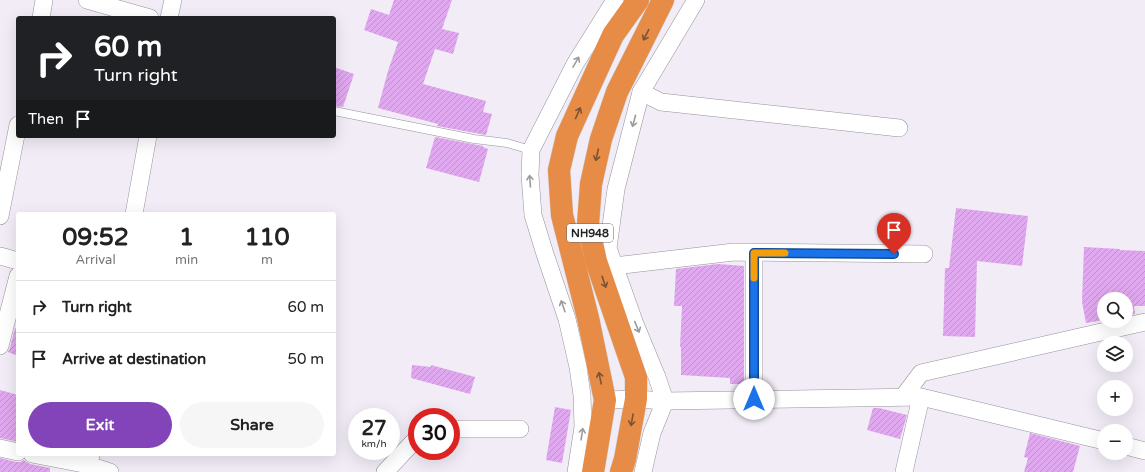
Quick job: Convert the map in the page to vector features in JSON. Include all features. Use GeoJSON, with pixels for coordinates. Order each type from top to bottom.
{"type":"FeatureCollection","features":[{"type":"Feature","properties":{"kind":"highway","name":"NH948"},"geometry":{"type":"LineString","coordinates":[[593,472],[605,400],[588,318],[562,215],[559,170],[567,136],[613,35],[638,0]]}},
{"type":"Feature","properties":{"kind":"highway","name":"NH948"},"geometry":{"type":"LineString","coordinates":[[621,472],[625,459],[636,399],[636,377],[596,261],[588,224],[591,184],[601,139],[617,92],[663,0]]}},
{"type":"Feature","properties":{"kind":"street"},"geometry":{"type":"LineString","coordinates":[[41,16],[44,0]]}},
{"type":"Feature","properties":{"kind":"street"},"geometry":{"type":"LineString","coordinates":[[87,0],[143,16]]}},
{"type":"Feature","properties":{"kind":"street"},"geometry":{"type":"LineString","coordinates":[[170,16],[173,0]]}},
{"type":"Feature","properties":{"kind":"street"},"geometry":{"type":"LineString","coordinates":[[576,472],[583,427],[582,395],[567,319],[533,215],[530,175],[531,150],[575,64],[615,0]]}},
{"type":"Feature","properties":{"kind":"street"},"geometry":{"type":"LineString","coordinates":[[643,472],[652,433],[665,400],[635,324],[608,248],[616,189],[641,92],[696,0]]}},
{"type":"Feature","properties":{"kind":"street"},"geometry":{"type":"LineString","coordinates":[[641,92],[661,102],[899,128]]}},
{"type":"Feature","properties":{"kind":"street"},"geometry":{"type":"LineString","coordinates":[[0,216],[16,135]]}},
{"type":"Feature","properties":{"kind":"street"},"geometry":{"type":"LineString","coordinates":[[134,212],[148,138]]}},
{"type":"Feature","properties":{"kind":"street"},"geometry":{"type":"LineString","coordinates":[[614,266],[734,252],[924,254]]}},
{"type":"Feature","properties":{"kind":"street"},"geometry":{"type":"LineString","coordinates":[[754,253],[754,399]]}},
{"type":"Feature","properties":{"kind":"street"},"geometry":{"type":"LineString","coordinates":[[0,256],[16,260]]}},
{"type":"Feature","properties":{"kind":"street"},"geometry":{"type":"LineString","coordinates":[[0,346],[16,284]]}},
{"type":"Feature","properties":{"kind":"street"},"geometry":{"type":"LineString","coordinates":[[903,397],[921,373],[1145,322]]}},
{"type":"Feature","properties":{"kind":"street"},"geometry":{"type":"LineString","coordinates":[[605,400],[921,397],[1097,439]]}},
{"type":"Feature","properties":{"kind":"street"},"geometry":{"type":"LineString","coordinates":[[904,472],[921,397]]}},
{"type":"Feature","properties":{"kind":"street"},"geometry":{"type":"LineString","coordinates":[[460,429],[520,429]]}},
{"type":"Feature","properties":{"kind":"street"},"geometry":{"type":"LineString","coordinates":[[0,448],[16,452]]}},
{"type":"Feature","properties":{"kind":"street"},"geometry":{"type":"LineString","coordinates":[[385,472],[408,448]]}},
{"type":"Feature","properties":{"kind":"street"},"geometry":{"type":"LineString","coordinates":[[1133,448],[1145,451]]}},
{"type":"Feature","properties":{"kind":"street"},"geometry":{"type":"LineString","coordinates":[[55,456],[90,459],[110,472]]}},
{"type":"Feature","properties":{"kind":"lane"},"geometry":{"type":"LineString","coordinates":[[336,111],[441,133],[507,143],[531,150]]}},
{"type":"Feature","properties":{"kind":"building"},"geometry":{"type":"Polygon","coordinates":[[[394,0],[452,0],[442,29],[459,33],[453,54],[435,49],[423,84],[486,101],[483,112],[492,114],[486,135],[437,126],[438,124],[378,108],[398,42],[364,30],[371,9],[389,15],[394,0]]]}},
{"type":"Feature","properties":{"kind":"building"},"geometry":{"type":"Polygon","coordinates":[[[336,68],[354,74],[343,107],[336,106],[336,68]]]}},
{"type":"Feature","properties":{"kind":"building"},"geometry":{"type":"Polygon","coordinates":[[[435,137],[483,146],[488,149],[479,182],[426,168],[435,137]]]}},
{"type":"Feature","properties":{"kind":"building"},"geometry":{"type":"Polygon","coordinates":[[[956,208],[1028,216],[1022,266],[977,261],[975,337],[943,336],[945,268],[949,268],[956,208]]]}},
{"type":"Feature","properties":{"kind":"building"},"geometry":{"type":"Polygon","coordinates":[[[1084,247],[1145,251],[1145,306],[1134,306],[1135,314],[1133,314],[1133,292],[1097,292],[1097,321],[1086,323],[1082,302],[1084,247]]]}},
{"type":"Feature","properties":{"kind":"building"},"geometry":{"type":"Polygon","coordinates":[[[718,264],[744,266],[744,384],[730,384],[730,378],[681,375],[680,347],[682,306],[674,306],[676,269],[718,264]]]}},
{"type":"Feature","properties":{"kind":"building"},"geometry":{"type":"Polygon","coordinates":[[[15,328],[16,355],[8,352],[15,328]]]}},
{"type":"Feature","properties":{"kind":"building"},"geometry":{"type":"Polygon","coordinates":[[[412,365],[431,367],[431,365],[475,377],[470,394],[411,378],[412,365]]]}},
{"type":"Feature","properties":{"kind":"building"},"geometry":{"type":"Polygon","coordinates":[[[0,390],[16,394],[16,442],[0,438],[0,390]]]}},
{"type":"Feature","properties":{"kind":"building"},"geometry":{"type":"Polygon","coordinates":[[[555,407],[571,410],[562,463],[546,460],[555,407]]]}},
{"type":"Feature","properties":{"kind":"building"},"geometry":{"type":"Polygon","coordinates":[[[873,408],[879,408],[907,415],[900,439],[867,430],[873,408]]]}},
{"type":"Feature","properties":{"kind":"building"},"geometry":{"type":"Polygon","coordinates":[[[1030,433],[1080,446],[1073,472],[1024,472],[1028,458],[1024,457],[1030,433]]]}},
{"type":"Feature","properties":{"kind":"building"},"geometry":{"type":"Polygon","coordinates":[[[0,458],[16,462],[21,462],[23,460],[30,464],[50,468],[50,472],[0,472],[0,458]]]}},
{"type":"Feature","properties":{"kind":"slow traffic"},"geometry":{"type":"LineString","coordinates":[[754,278],[754,253],[785,253]]}},
{"type":"Feature","properties":{"kind":"route"},"geometry":{"type":"LineString","coordinates":[[754,399],[754,253],[894,254]]}}]}
